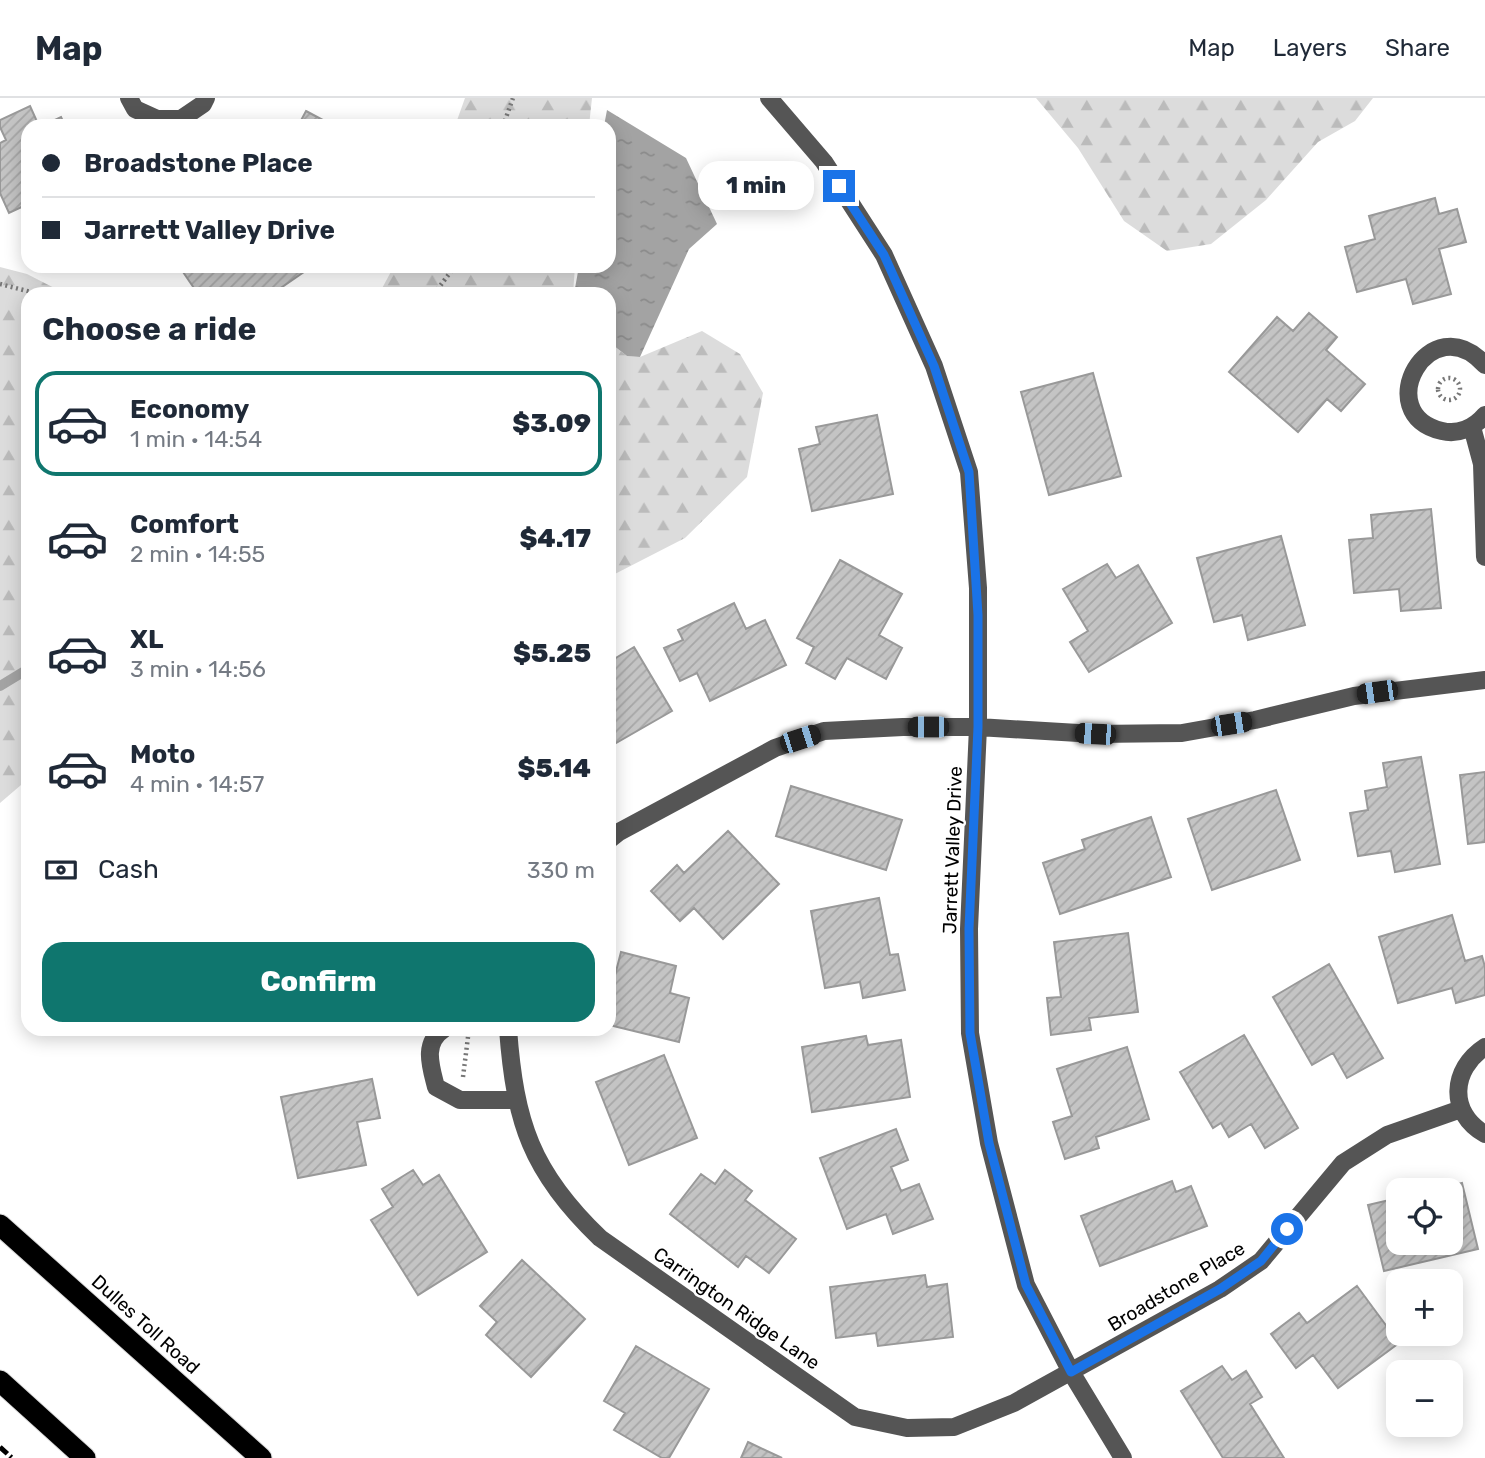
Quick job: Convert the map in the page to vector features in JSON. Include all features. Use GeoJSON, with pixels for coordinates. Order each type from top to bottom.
{"type":"FeatureCollection","features":[{"type":"Feature","properties":{"kind":"highway","name":"Dulles Toll Road"},"geometry":{"type":"LineString","coordinates":[[0,1225],[261,1458]]}},
{"type":"Feature","properties":{"kind":"highway"},"geometry":{"type":"LineString","coordinates":[[0,1381],[85,1458]]}},
{"type":"Feature","properties":{"kind":"street"},"geometry":{"type":"LineString","coordinates":[[129,98],[135,109],[157,118],[181,119],[203,104],[206,98]]}},
{"type":"Feature","properties":{"kind":"street","name":"Jarrett Valley Drive"},"geometry":{"type":"LineString","coordinates":[[769,98],[824,162],[884,255],[934,366],[969,472],[978,588],[978,727],[969,929],[970,1033],[989,1143],[1026,1285],[1071,1372],[1123,1458]]}},
{"type":"Feature","properties":{"kind":"street"},"geometry":{"type":"LineString","coordinates":[[1485,365],[1465,350],[1444,348],[1425,356],[1415,366],[1410,379],[1409,400],[1415,413],[1425,424],[1437,430],[1451,433],[1478,421],[1485,558]]}},
{"type":"Feature","properties":{"kind":"street"},"geometry":{"type":"LineString","coordinates":[[616,834],[775,748],[824,731],[978,727],[1095,734],[1182,733],[1255,720],[1354,696],[1485,680]]}},
{"type":"Feature","properties":{"kind":"street"},"geometry":{"type":"LineString","coordinates":[[435,1036],[428,1056],[436,1087],[460,1100],[517,1100]]}},
{"type":"Feature","properties":{"kind":"street","name":"Carrington Ridge Lane"},"geometry":{"type":"LineString","coordinates":[[508,1036],[511,1078],[523,1125],[543,1172],[572,1211],[600,1238],[855,1417],[907,1428],[954,1427],[1014,1403],[1071,1372]]}},
{"type":"Feature","properties":{"kind":"street"},"geometry":{"type":"LineString","coordinates":[[1485,1047],[1474,1054],[1465,1065],[1459,1079],[1458,1094],[1461,1109],[1470,1123],[1485,1134]]}},
{"type":"Feature","properties":{"kind":"street","name":"Broadstone Place"},"geometry":{"type":"LineString","coordinates":[[1071,1372],[1220,1289],[1261,1261],[1343,1163],[1387,1135],[1461,1109]]}},
{"type":"Feature","properties":{"kind":"path"},"geometry":{"type":"LineString","coordinates":[[506,119],[513,98]]}},
{"type":"Feature","properties":{"kind":"path"},"geometry":{"type":"LineString","coordinates":[[0,284],[21,289]]}},
{"type":"Feature","properties":{"kind":"path"},"geometry":{"type":"LineString","coordinates":[[1451,378],[1457,381],[1460,391],[1456,398],[1448,400],[1440,394],[1438,387],[1444,379],[1451,378]]}},
{"type":"Feature","properties":{"kind":"path"},"geometry":{"type":"LineString","coordinates":[[460,1100],[469,1036]]}},
{"type":"Feature","properties":{"kind":"green space"},"geometry":{"type":"Polygon","coordinates":[[[465,98],[592,98],[590,119],[458,119],[465,98]]]}},
{"type":"Feature","properties":{"kind":"green space"},"geometry":{"type":"Polygon","coordinates":[[[1036,98],[1373,98],[1355,121],[1318,142],[1266,200],[1211,244],[1167,251],[1124,221],[1078,148],[1036,98]]]}},
{"type":"Feature","properties":{"kind":"green space"},"geometry":{"type":"Polygon","coordinates":[[[0,267],[27,274],[52,287],[21,287],[21,785],[0,803],[0,267]]]}},
{"type":"Feature","properties":{"kind":"green space"},"geometry":{"type":"Polygon","coordinates":[[[390,273],[574,273],[574,287],[383,287],[390,273]]]}},
{"type":"Feature","properties":{"kind":"green space"},"geometry":{"type":"Polygon","coordinates":[[[702,331],[740,354],[763,393],[747,477],[685,538],[616,573],[616,347],[627,356],[640,357],[702,331]]]}},
{"type":"Feature","properties":{"kind":"water"},"geometry":{"type":"Polygon","coordinates":[[[607,110],[686,158],[717,224],[689,249],[640,357],[627,356],[616,347],[616,287],[575,287],[578,273],[616,273],[616,119],[605,119],[607,110]]]}},
{"type":"Feature","properties":{"kind":"building"},"geometry":{"type":"Polygon","coordinates":[[[30,106],[36,119],[21,119],[21,207],[9,213],[0,193],[0,143],[6,140],[0,120],[30,106]]]}},
{"type":"Feature","properties":{"kind":"building"},"geometry":{"type":"Polygon","coordinates":[[[306,111],[321,119],[302,119],[306,111]]]}},
{"type":"Feature","properties":{"kind":"building"},"geometry":{"type":"Polygon","coordinates":[[[1435,198],[1439,214],[1457,209],[1466,242],[1439,249],[1451,294],[1413,304],[1406,279],[1357,292],[1345,247],[1375,239],[1369,216],[1435,198]]]}},
{"type":"Feature","properties":{"kind":"building"},"geometry":{"type":"Polygon","coordinates":[[[184,273],[302,273],[282,287],[193,287],[184,273]]]}},
{"type":"Feature","properties":{"kind":"building"},"geometry":{"type":"Polygon","coordinates":[[[1309,313],[1337,337],[1326,350],[1365,384],[1341,411],[1327,399],[1298,432],[1229,372],[1277,317],[1293,331],[1309,313]]]}},
{"type":"Feature","properties":{"kind":"building"},"geometry":{"type":"Polygon","coordinates":[[[1093,373],[1121,476],[1049,495],[1021,392],[1093,373]]]}},
{"type":"Feature","properties":{"kind":"building"},"geometry":{"type":"Polygon","coordinates":[[[877,415],[893,494],[812,511],[799,449],[820,444],[816,427],[877,415]]]}},
{"type":"Feature","properties":{"kind":"building"},"geometry":{"type":"Polygon","coordinates":[[[1431,509],[1441,608],[1401,611],[1399,589],[1354,593],[1349,540],[1373,538],[1371,515],[1431,509]]]}},
{"type":"Feature","properties":{"kind":"building"},"geometry":{"type":"Polygon","coordinates":[[[1281,536],[1305,625],[1248,640],[1242,615],[1214,622],[1197,558],[1281,536]]]}},
{"type":"Feature","properties":{"kind":"building"},"geometry":{"type":"Polygon","coordinates":[[[840,560],[902,594],[879,635],[902,648],[886,679],[847,658],[835,679],[806,663],[814,647],[797,638],[840,560]]]}},
{"type":"Feature","properties":{"kind":"building"},"geometry":{"type":"Polygon","coordinates":[[[1107,564],[1116,578],[1138,565],[1172,623],[1089,672],[1070,642],[1088,631],[1063,589],[1107,564]]]}},
{"type":"Feature","properties":{"kind":"building"},"geometry":{"type":"Polygon","coordinates":[[[734,603],[746,629],[765,620],[786,665],[710,701],[697,673],[680,681],[664,648],[683,640],[678,630],[734,603]]]}},
{"type":"Feature","properties":{"kind":"building"},"geometry":{"type":"Polygon","coordinates":[[[634,647],[672,711],[616,743],[616,658],[634,647]]]}},
{"type":"Feature","properties":{"kind":"building"},"geometry":{"type":"Polygon","coordinates":[[[1421,757],[1440,864],[1395,872],[1391,851],[1358,856],[1350,813],[1368,810],[1365,791],[1387,787],[1383,763],[1421,757]]]}},
{"type":"Feature","properties":{"kind":"building"},"geometry":{"type":"Polygon","coordinates":[[[1485,772],[1485,842],[1468,844],[1460,775],[1485,772]]]}},
{"type":"Feature","properties":{"kind":"building"},"geometry":{"type":"Polygon","coordinates":[[[791,786],[902,820],[886,870],[776,836],[791,786]]]}},
{"type":"Feature","properties":{"kind":"building"},"geometry":{"type":"Polygon","coordinates":[[[1276,790],[1300,860],[1212,890],[1188,819],[1276,790]]]}},
{"type":"Feature","properties":{"kind":"building"},"geometry":{"type":"Polygon","coordinates":[[[1151,817],[1171,877],[1060,914],[1043,863],[1085,849],[1082,840],[1151,817]]]}},
{"type":"Feature","properties":{"kind":"building"},"geometry":{"type":"Polygon","coordinates":[[[728,831],[779,884],[723,939],[694,908],[680,921],[651,891],[677,865],[684,873],[728,831]]]}},
{"type":"Feature","properties":{"kind":"building"},"geometry":{"type":"Polygon","coordinates":[[[879,898],[890,955],[898,954],[905,990],[863,998],[860,982],[825,988],[811,911],[879,898]]]}},
{"type":"Feature","properties":{"kind":"building"},"geometry":{"type":"Polygon","coordinates":[[[1452,915],[1465,961],[1482,956],[1485,967],[1485,995],[1456,1003],[1452,988],[1398,1003],[1379,937],[1452,915]]]}},
{"type":"Feature","properties":{"kind":"building"},"geometry":{"type":"Polygon","coordinates":[[[1128,933],[1138,1012],[1089,1018],[1091,1030],[1051,1035],[1047,998],[1061,997],[1054,942],[1128,933]]]}},
{"type":"Feature","properties":{"kind":"building"},"geometry":{"type":"Polygon","coordinates":[[[621,952],[676,966],[670,993],[689,998],[679,1042],[616,1027],[616,971],[621,952]]]}},
{"type":"Feature","properties":{"kind":"building"},"geometry":{"type":"Polygon","coordinates":[[[1329,964],[1383,1058],[1347,1078],[1333,1053],[1312,1065],[1273,997],[1329,964]]]}},
{"type":"Feature","properties":{"kind":"building"},"geometry":{"type":"Polygon","coordinates":[[[1244,1035],[1298,1128],[1265,1148],[1251,1124],[1229,1137],[1221,1123],[1213,1128],[1180,1072],[1244,1035]]]}},
{"type":"Feature","properties":{"kind":"building"},"geometry":{"type":"Polygon","coordinates":[[[866,1036],[868,1045],[901,1040],[910,1097],[812,1112],[802,1047],[866,1036]]]}},
{"type":"Feature","properties":{"kind":"building"},"geometry":{"type":"Polygon","coordinates":[[[1127,1047],[1149,1119],[1096,1137],[1099,1148],[1065,1159],[1053,1122],[1072,1116],[1057,1069],[1127,1047]]]}},
{"type":"Feature","properties":{"kind":"building"},"geometry":{"type":"Polygon","coordinates":[[[664,1055],[697,1138],[629,1165],[596,1082],[664,1055]]]}},
{"type":"Feature","properties":{"kind":"building"},"geometry":{"type":"Polygon","coordinates":[[[372,1079],[380,1118],[357,1122],[366,1165],[298,1178],[281,1097],[372,1079]]]}},
{"type":"Feature","properties":{"kind":"building"},"geometry":{"type":"Polygon","coordinates":[[[896,1129],[908,1160],[891,1167],[901,1191],[919,1184],[933,1219],[893,1234],[886,1214],[847,1229],[820,1158],[896,1129]]]}},
{"type":"Feature","properties":{"kind":"building"},"geometry":{"type":"Polygon","coordinates":[[[413,1170],[423,1185],[439,1175],[487,1252],[418,1295],[371,1220],[393,1207],[382,1189],[413,1170]]]}},
{"type":"Feature","properties":{"kind":"building"},"geometry":{"type":"Polygon","coordinates":[[[725,1170],[752,1191],[745,1200],[796,1239],[769,1273],[746,1256],[738,1267],[670,1214],[701,1174],[715,1184],[725,1170]]]}},
{"type":"Feature","properties":{"kind":"building"},"geometry":{"type":"Polygon","coordinates":[[[1172,1181],[1176,1192],[1191,1186],[1207,1226],[1100,1266],[1081,1216],[1172,1181]]]}},
{"type":"Feature","properties":{"kind":"building"},"geometry":{"type":"Polygon","coordinates":[[[1463,1187],[1478,1249],[1463,1253],[1463,1187]]]}},
{"type":"Feature","properties":{"kind":"building"},"geometry":{"type":"Polygon","coordinates":[[[1386,1201],[1386,1255],[1452,1255],[1384,1271],[1368,1205],[1386,1201]]]}},
{"type":"Feature","properties":{"kind":"building"},"geometry":{"type":"Polygon","coordinates":[[[522,1260],[585,1319],[531,1377],[486,1335],[497,1322],[480,1306],[522,1260]]]}},
{"type":"Feature","properties":{"kind":"building"},"geometry":{"type":"Polygon","coordinates":[[[925,1275],[927,1287],[947,1284],[953,1337],[878,1346],[876,1333],[836,1338],[830,1287],[925,1275]]]}},
{"type":"Feature","properties":{"kind":"building"},"geometry":{"type":"Polygon","coordinates":[[[1357,1286],[1386,1325],[1386,1346],[1395,1346],[1338,1388],[1313,1355],[1296,1368],[1271,1334],[1299,1313],[1307,1323],[1357,1286]]]}},
{"type":"Feature","properties":{"kind":"building"},"geometry":{"type":"Polygon","coordinates":[[[636,1346],[709,1389],[669,1458],[662,1458],[614,1430],[625,1413],[604,1401],[636,1346]]]}},
{"type":"Feature","properties":{"kind":"building"},"geometry":{"type":"Polygon","coordinates":[[[1222,1366],[1232,1380],[1246,1371],[1262,1397],[1250,1404],[1284,1458],[1223,1458],[1181,1391],[1222,1366]]]}},
{"type":"Feature","properties":{"kind":"building"},"geometry":{"type":"Polygon","coordinates":[[[748,1442],[782,1458],[741,1458],[748,1442]]]}},
{"type":"Feature","properties":{"kind":"waterway"},"geometry":{"type":"LineString","coordinates":[[0,686],[21,673]]}},
{"type":"Feature","properties":{"kind":"railway"},"geometry":{"type":"LineString","coordinates":[[0,1447],[12,1458]]}},
{"type":"Feature","properties":{"kind":"route"},"geometry":{"type":"LineString","coordinates":[[839,186],[884,255],[934,366],[969,472],[978,588],[978,727],[969,929],[970,1033],[989,1143],[1026,1285],[1071,1372],[1220,1289],[1261,1261],[1287,1229]]}}]}
